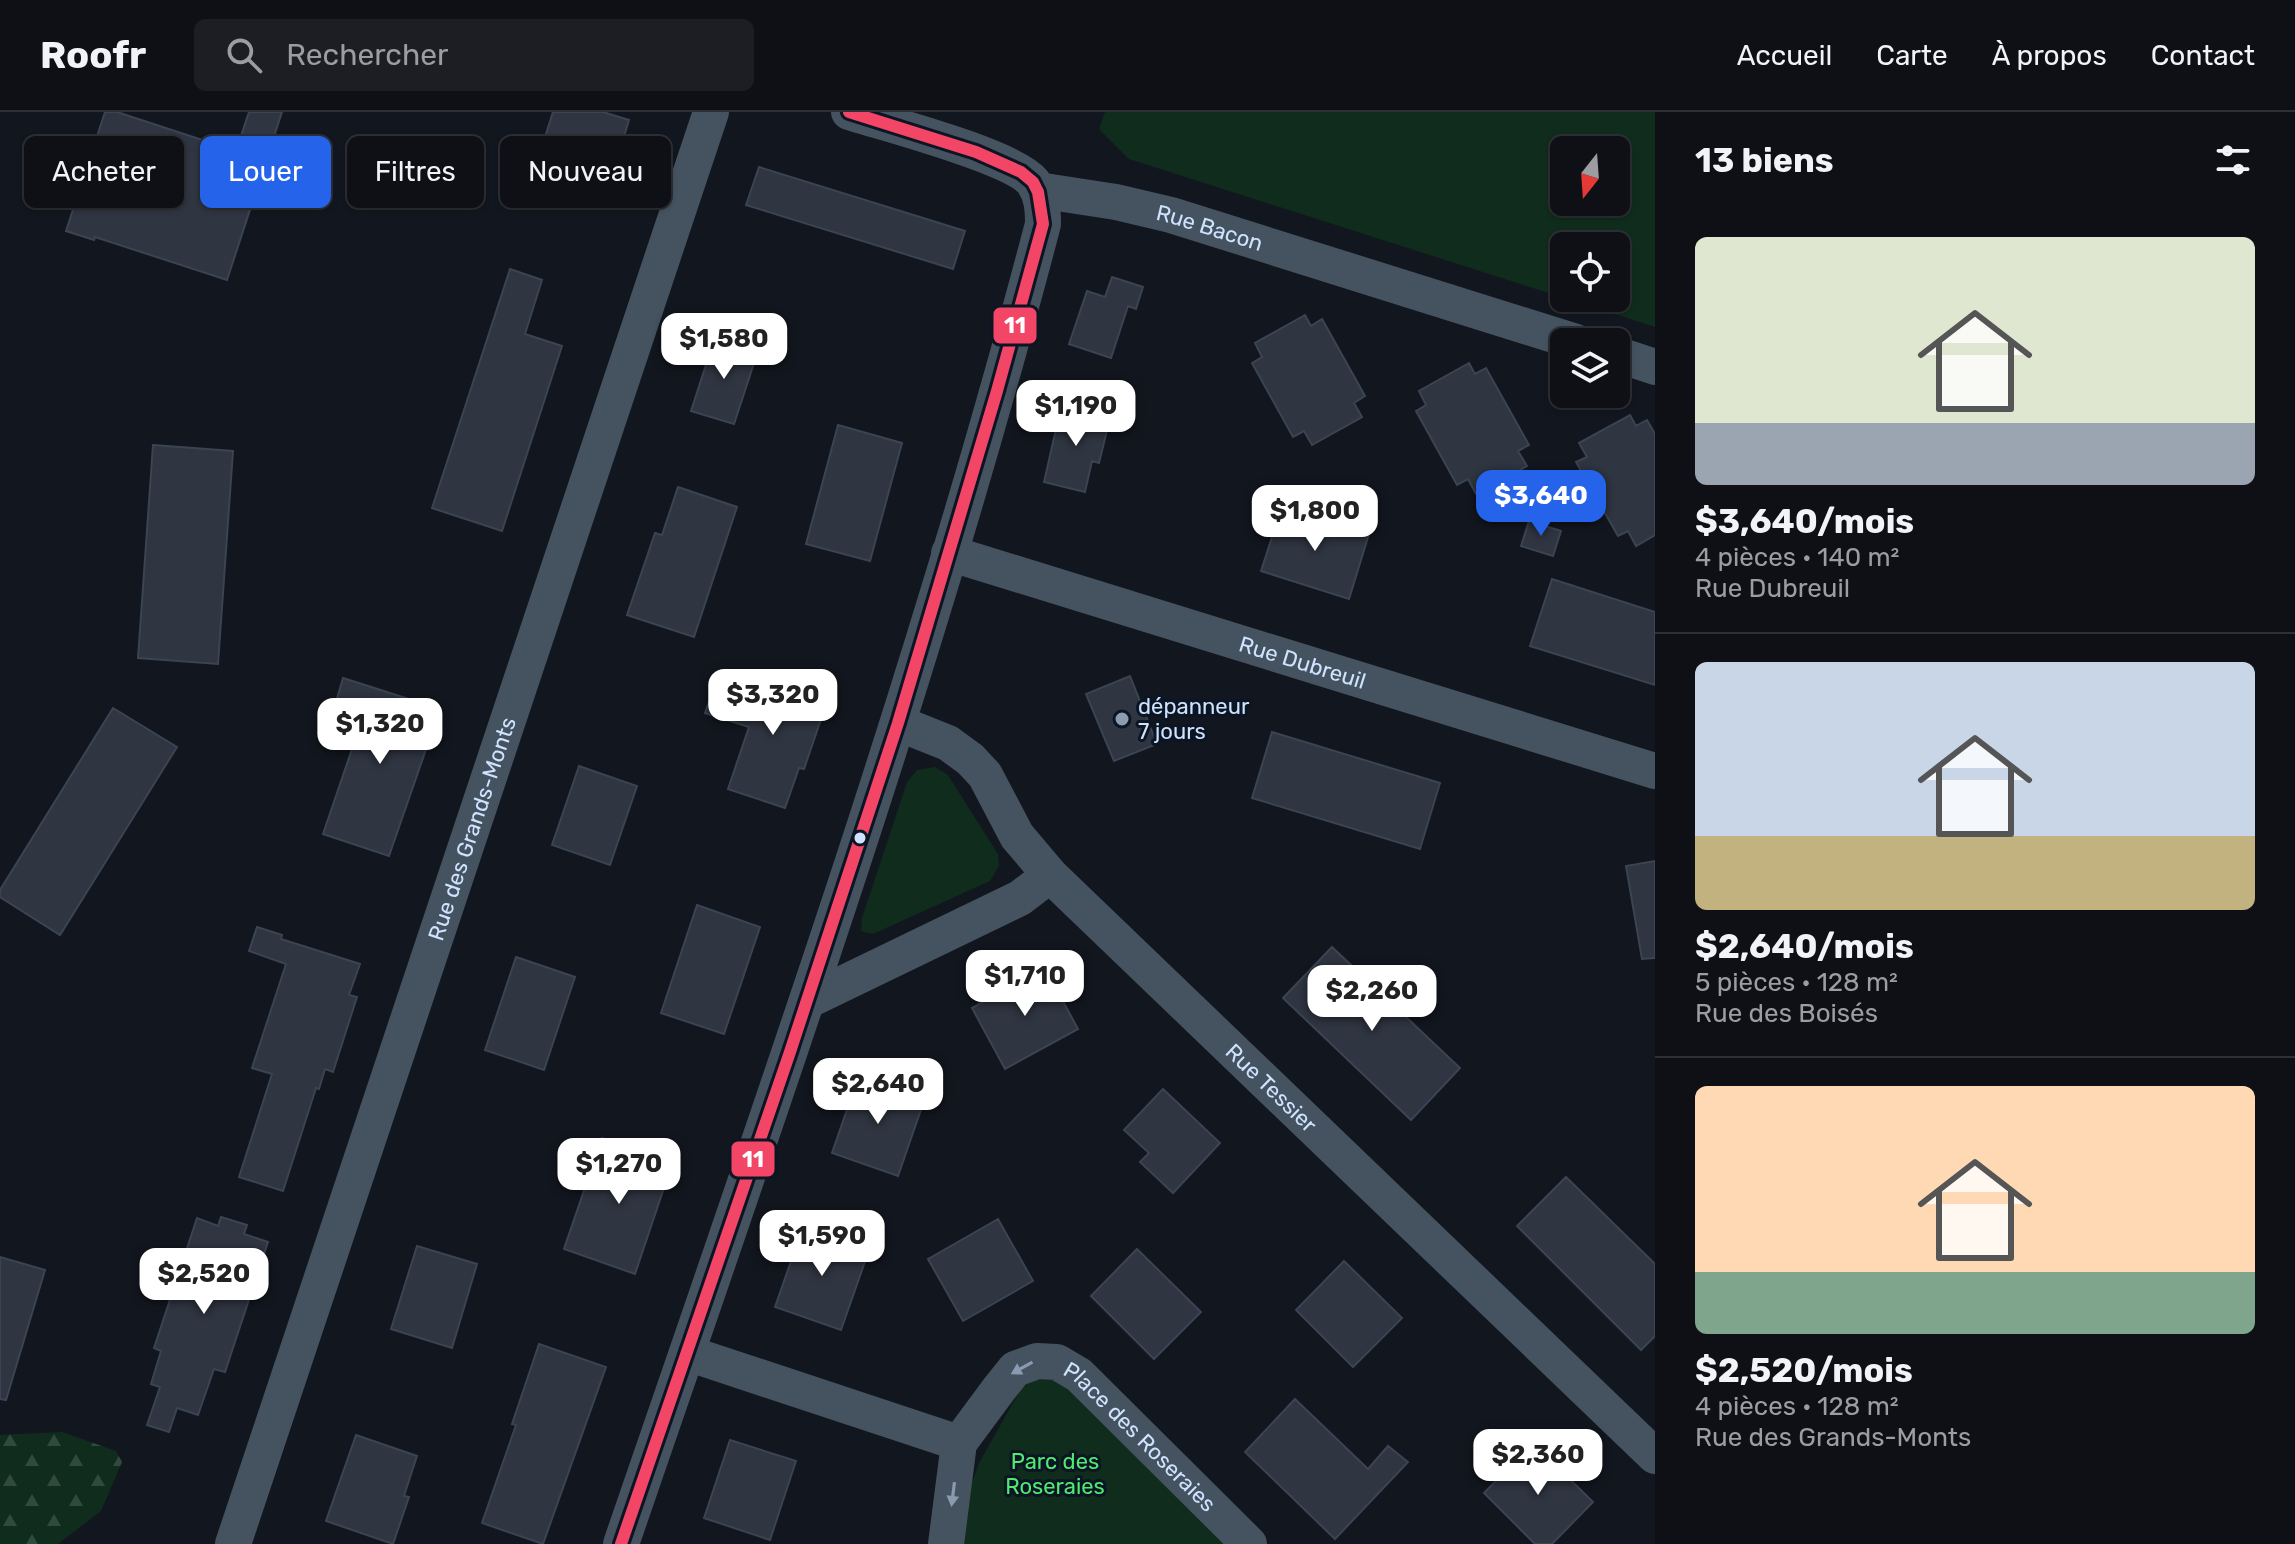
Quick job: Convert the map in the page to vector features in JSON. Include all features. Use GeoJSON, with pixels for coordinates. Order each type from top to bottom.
{"type":"FeatureCollection","features":[{"type":"Feature","properties":{"kind":"street","name":"Rue des Grands-Monts"},"geometry":{"type":"LineString","coordinates":[[233,1544],[711,112]]}},
{"type":"Feature","properties":{"kind":"street"},"geometry":{"type":"LineString","coordinates":[[621,1544],[807,1001],[898,723],[1011,346],[1043,224],[1043,206],[1038,190],[1018,168],[849,112]]}},
{"type":"Feature","properties":{"kind":"street","name":"Rue Bacon"},"geometry":{"type":"LineString","coordinates":[[1038,190],[1116,202],[1171,215],[1550,334]]}},
{"type":"Feature","properties":{"kind":"street"},"geometry":{"type":"LineString","coordinates":[[1630,359],[1655,367]]}},
{"type":"Feature","properties":{"kind":"street","name":"Rue Dubreuil"},"geometry":{"type":"LineString","coordinates":[[949,553],[1655,771]]}},
{"type":"Feature","properties":{"kind":"street","name":"Rue Tessier"},"geometry":{"type":"LineString","coordinates":[[898,723],[948,743],[970,759],[985,775],[1017,836],[1050,875],[1655,1456]]}},
{"type":"Feature","properties":{"kind":"street"},"geometry":{"type":"LineString","coordinates":[[807,1001],[1020,898],[1050,875]]}},
{"type":"Feature","properties":{"kind":"street"},"geometry":{"type":"LineString","coordinates":[[687,1353],[959,1443]]}},
{"type":"Feature","properties":{"kind":"street","name":"Place des Roseraies"},"geometry":{"type":"LineString","coordinates":[[946,1544],[959,1443],[1015,1369],[1037,1361],[1057,1362],[1079,1375],[1249,1544]]}},
{"type":"Feature","properties":{"kind":"green space"},"geometry":{"type":"Polygon","coordinates":[[[1105,112],[1655,112],[1655,327],[1608,312],[1630,312],[1630,232],[1550,232],[1550,294],[1129,159],[1099,129],[1105,112]]]}},
{"type":"Feature","properties":{"kind":"green space"},"geometry":{"type":"Polygon","coordinates":[[[935,767],[948,775],[998,854],[999,866],[990,881],[873,934],[861,931],[862,918],[907,782],[917,770],[935,767]]]}},
{"type":"Feature","properties":{"kind":"green space","name":"Parc des Roseraies"},"geometry":{"type":"Polygon","coordinates":[[[1048,1377],[1066,1386],[1228,1544],[963,1544],[969,1490],[979,1463],[1019,1392],[1029,1381],[1048,1377]]]}},
{"type":"Feature","properties":{"kind":"green space"},"geometry":{"type":"Polygon","coordinates":[[[62,1432],[116,1451],[122,1462],[101,1511],[58,1544],[0,1544],[0,1435],[62,1432]]]}},
{"type":"Feature","properties":{"kind":"building"},"geometry":{"type":"Polygon","coordinates":[[[105,112],[117,112],[200,139],[200,208],[251,208],[227,280],[95,237],[94,240],[66,231],[74,208],[184,208],[184,136],[97,136],[105,112]]]}},
{"type":"Feature","properties":{"kind":"building"},"geometry":{"type":"Polygon","coordinates":[[[249,112],[282,112],[274,136],[241,136],[249,112]]]}},
{"type":"Feature","properties":{"kind":"building"},"geometry":{"type":"Polygon","coordinates":[[[553,112],[603,112],[629,120],[624,136],[545,136],[553,112]]]}},
{"type":"Feature","properties":{"kind":"building"},"geometry":{"type":"Polygon","coordinates":[[[759,167],[965,231],[953,269],[746,205],[759,167]]]}},
{"type":"Feature","properties":{"kind":"building"},"geometry":{"type":"Polygon","coordinates":[[[510,269],[542,280],[525,334],[562,346],[502,531],[432,508],[510,269]]]}},
{"type":"Feature","properties":{"kind":"building"},"geometry":{"type":"Polygon","coordinates":[[[1112,277],[1143,287],[1136,309],[1128,306],[1111,358],[1069,344],[1087,291],[1105,297],[1112,277]]]}},
{"type":"Feature","properties":{"kind":"building"},"geometry":{"type":"Polygon","coordinates":[[[1305,315],[1311,326],[1322,319],[1365,396],[1354,403],[1362,417],[1312,445],[1304,431],[1293,437],[1252,363],[1262,357],[1255,343],[1305,315]]]}},
{"type":"Feature","properties":{"kind":"building"},"geometry":{"type":"Polygon","coordinates":[[[715,337],[758,351],[734,424],[691,411],[715,337]]]}},
{"type":"Feature","properties":{"kind":"building"},"geometry":{"type":"Polygon","coordinates":[[[1469,363],[1475,374],[1486,368],[1529,445],[1518,451],[1527,466],[1476,494],[1468,479],[1457,485],[1416,411],[1426,405],[1419,391],[1469,363]]]}},
{"type":"Feature","properties":{"kind":"building"},"geometry":{"type":"Polygon","coordinates":[[[1061,407],[1110,418],[1099,463],[1092,461],[1085,492],[1044,482],[1061,407]]]}},
{"type":"Feature","properties":{"kind":"building"},"geometry":{"type":"Polygon","coordinates":[[[1630,415],[1636,426],[1647,420],[1655,434],[1655,535],[1636,546],[1628,531],[1618,536],[1576,462],[1587,457],[1579,443],[1630,415]]]}},
{"type":"Feature","properties":{"kind":"building"},"geometry":{"type":"Polygon","coordinates":[[[838,425],[902,443],[870,561],[806,544],[838,425]]]}},
{"type":"Feature","properties":{"kind":"building"},"geometry":{"type":"Polygon","coordinates":[[[153,445],[233,451],[218,664],[138,658],[153,445]]]}},
{"type":"Feature","properties":{"kind":"building"},"geometry":{"type":"Polygon","coordinates":[[[678,487],[737,507],[694,637],[627,615],[655,533],[662,535],[678,487]]]}},
{"type":"Feature","properties":{"kind":"building"},"geometry":{"type":"Polygon","coordinates":[[[1282,506],[1369,534],[1349,599],[1261,571],[1282,506]]]}},
{"type":"Feature","properties":{"kind":"building"},"geometry":{"type":"Polygon","coordinates":[[[1529,521],[1561,531],[1553,556],[1521,546],[1529,521]]]}},
{"type":"Feature","properties":{"kind":"building"},"geometry":{"type":"Polygon","coordinates":[[[1552,579],[1655,612],[1655,685],[1530,646],[1552,579]]]}},
{"type":"Feature","properties":{"kind":"building"},"geometry":{"type":"Polygon","coordinates":[[[773,674],[830,693],[804,769],[799,768],[785,808],[728,789],[749,727],[705,713],[712,693],[755,707],[759,697],[765,699],[773,674]]]}},
{"type":"Feature","properties":{"kind":"building","name":"dépanneur 7 jours"},"geometry":{"type":"Polygon","coordinates":[[[1130,676],[1157,744],[1114,761],[1086,694],[1130,676]]]}},
{"type":"Feature","properties":{"kind":"building"},"geometry":{"type":"Polygon","coordinates":[[[343,678],[440,709],[389,856],[323,834],[365,711],[336,702],[343,678]]]}},
{"type":"Feature","properties":{"kind":"building"},"geometry":{"type":"Polygon","coordinates":[[[113,708],[177,747],[60,935],[0,897],[0,890],[113,708]]]}},
{"type":"Feature","properties":{"kind":"building"},"geometry":{"type":"Polygon","coordinates":[[[1272,732],[1440,783],[1420,849],[1252,798],[1272,732]]]}},
{"type":"Feature","properties":{"kind":"building"},"geometry":{"type":"Polygon","coordinates":[[[579,766],[637,786],[610,865],[552,845],[579,766]]]}},
{"type":"Feature","properties":{"kind":"building"},"geometry":{"type":"Polygon","coordinates":[[[1655,861],[1655,958],[1642,959],[1626,866],[1655,861]]]}},
{"type":"Feature","properties":{"kind":"building"},"geometry":{"type":"Polygon","coordinates":[[[697,905],[760,927],[724,1034],[661,1013],[697,905]]]}},
{"type":"Feature","properties":{"kind":"building"},"geometry":{"type":"Polygon","coordinates":[[[257,927],[282,935],[281,939],[360,964],[349,995],[357,997],[333,1072],[325,1069],[319,1089],[316,1088],[283,1191],[239,1177],[272,1074],[252,1068],[286,964],[249,951],[257,927]]]}},
{"type":"Feature","properties":{"kind":"building"},"geometry":{"type":"Polygon","coordinates":[[[1332,947],[1460,1068],[1411,1120],[1283,998],[1332,947]]]}},
{"type":"Feature","properties":{"kind":"building"},"geometry":{"type":"Polygon","coordinates":[[[516,957],[575,977],[544,1070],[485,1050],[516,957]]]}},
{"type":"Feature","properties":{"kind":"building"},"geometry":{"type":"Polygon","coordinates":[[[1045,968],[1078,1029],[1005,1069],[972,1008],[1045,968]]]}},
{"type":"Feature","properties":{"kind":"building"},"geometry":{"type":"Polygon","coordinates":[[[859,1075],[925,1098],[898,1176],[832,1153],[859,1075]]]}},
{"type":"Feature","properties":{"kind":"building"},"geometry":{"type":"Polygon","coordinates":[[[1163,1089],[1220,1143],[1173,1193],[1140,1162],[1149,1153],[1124,1130],[1163,1089]]]}},
{"type":"Feature","properties":{"kind":"building"},"geometry":{"type":"Polygon","coordinates":[[[602,1138],[673,1161],[635,1274],[564,1249],[602,1138]]]}},
{"type":"Feature","properties":{"kind":"building"},"geometry":{"type":"Polygon","coordinates":[[[1566,1177],[1655,1264],[1655,1336],[1641,1350],[1517,1226],[1566,1177]]]}},
{"type":"Feature","properties":{"kind":"building"},"geometry":{"type":"Polygon","coordinates":[[[221,1217],[247,1225],[244,1234],[268,1242],[225,1372],[214,1369],[198,1415],[177,1408],[169,1432],[147,1425],[160,1387],[151,1384],[161,1351],[154,1348],[197,1218],[218,1226],[221,1217]]]}},
{"type":"Feature","properties":{"kind":"building"},"geometry":{"type":"Polygon","coordinates":[[[998,1219],[1033,1281],[963,1321],[928,1259],[998,1219]]]}},
{"type":"Feature","properties":{"kind":"building"},"geometry":{"type":"Polygon","coordinates":[[[803,1227],[869,1250],[841,1330],[775,1307],[803,1227]]]}},
{"type":"Feature","properties":{"kind":"building"},"geometry":{"type":"Polygon","coordinates":[[[417,1246],[477,1264],[452,1348],[391,1329],[417,1246]]]}},
{"type":"Feature","properties":{"kind":"building"},"geometry":{"type":"Polygon","coordinates":[[[1137,1249],[1201,1312],[1154,1359],[1091,1296],[1137,1249]]]}},
{"type":"Feature","properties":{"kind":"building"},"geometry":{"type":"Polygon","coordinates":[[[0,1257],[45,1270],[6,1400],[0,1399],[0,1257]]]}},
{"type":"Feature","properties":{"kind":"building"},"geometry":{"type":"Polygon","coordinates":[[[1344,1261],[1402,1318],[1353,1367],[1296,1310],[1344,1261]]]}},
{"type":"Feature","properties":{"kind":"building"},"geometry":{"type":"Polygon","coordinates":[[[539,1344],[606,1367],[543,1544],[482,1523],[516,1425],[512,1424],[539,1344]]]}},
{"type":"Feature","properties":{"kind":"building"},"geometry":{"type":"Polygon","coordinates":[[[1295,1399],[1368,1469],[1388,1446],[1408,1462],[1335,1539],[1245,1452],[1295,1399]]]}},
{"type":"Feature","properties":{"kind":"building"},"geometry":{"type":"Polygon","coordinates":[[[356,1435],[417,1456],[404,1496],[409,1497],[393,1544],[326,1521],[356,1435]]]}},
{"type":"Feature","properties":{"kind":"building"},"geometry":{"type":"Polygon","coordinates":[[[730,1440],[796,1461],[770,1540],[704,1518],[730,1440]]]}},
{"type":"Feature","properties":{"kind":"building"},"geometry":{"type":"Polygon","coordinates":[[[1533,1443],[1593,1502],[1552,1544],[1535,1544],[1484,1493],[1533,1443]]]}},
{"type":"Feature","properties":{"kind":"transit line","name":"11"},"geometry":{"type":"LineString","coordinates":[[621,1544],[790,1052],[898,723],[997,391],[1043,224],[1038,192],[1033,182],[1021,172],[976,152],[849,112]]}},
{"type":"Feature","properties":{"kind":"place","name":"dépanneur 7 jours"},"geometry":{"type":"Point","coordinates":[1122,719]}}]}
